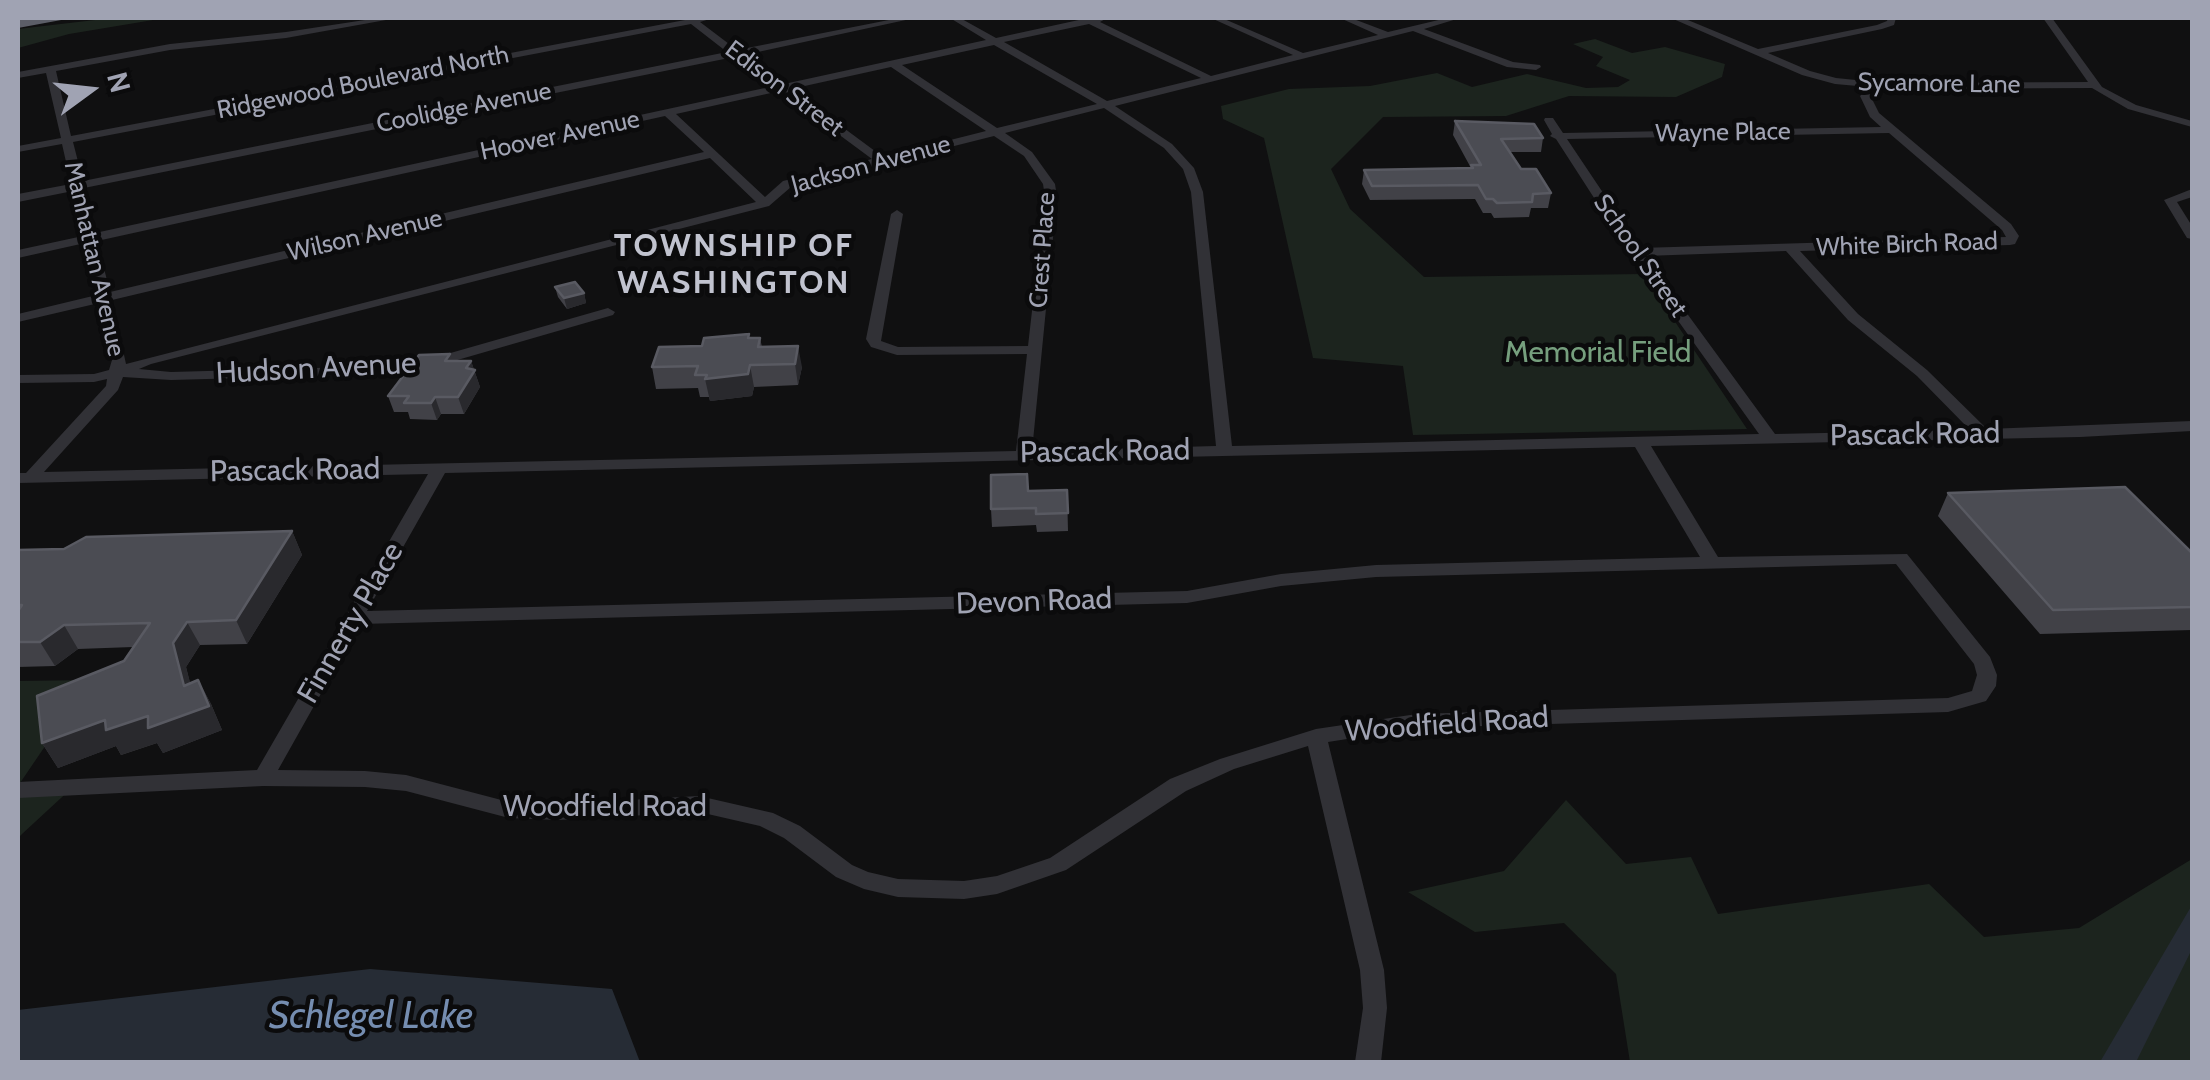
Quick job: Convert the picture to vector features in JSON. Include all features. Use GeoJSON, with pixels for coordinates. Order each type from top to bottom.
{"type":"FeatureCollection","features":[{"type":"Feature","properties":{"kind":"highway"},"geometry":{"type":"LineString","coordinates":[[18,24],[65,18]]}},
{"type":"Feature","properties":{"kind":"street"},"geometry":{"type":"LineString","coordinates":[[18,74],[170,47],[392,18]]}},
{"type":"Feature","properties":{"kind":"street","name":"Ridgewood Boulevard North"},"geometry":{"type":"LineString","coordinates":[[18,149],[709,18]]}},
{"type":"Feature","properties":{"kind":"street","name":"Coolidge Avenue"},"geometry":{"type":"LineString","coordinates":[[18,198],[910,18]]}},
{"type":"Feature","properties":{"kind":"street"},"geometry":{"type":"LineString","coordinates":[[954,18],[1105,104],[1168,146],[1194,180],[1224,450]]}},
{"type":"Feature","properties":{"kind":"street"},"geometry":{"type":"LineString","coordinates":[[1092,18],[1208,78]]}},
{"type":"Feature","properties":{"kind":"street","name":"Hoover Avenue"},"geometry":{"type":"LineString","coordinates":[[18,254],[1092,18]]}},
{"type":"Feature","properties":{"kind":"street"},"geometry":{"type":"LineString","coordinates":[[1215,18],[1300,56]]}},
{"type":"Feature","properties":{"kind":"street"},"geometry":{"type":"LineString","coordinates":[[1344,18],[1385,34]]}},
{"type":"Feature","properties":{"kind":"street","name":"Jackson Avenue"},"geometry":{"type":"LineString","coordinates":[[118,372],[146,361],[765,203],[787,184],[1456,18]]}},
{"type":"Feature","properties":{"kind":"street","name":"Sycamore Lane"},"geometry":{"type":"LineString","coordinates":[[1676,18],[1822,78],[1878,85],[2094,84]]}},
{"type":"Feature","properties":{"kind":"street"},"geometry":{"type":"LineString","coordinates":[[1758,52],[1879,28],[1891,23],[1892,18]]}},
{"type":"Feature","properties":{"kind":"street"},"geometry":{"type":"LineString","coordinates":[[2048,18],[2106,96],[2192,124]]}},
{"type":"Feature","properties":{"kind":"street","name":"Edison Street"},"geometry":{"type":"LineString","coordinates":[[690,19],[880,160]]}},
{"type":"Feature","properties":{"kind":"street"},"geometry":{"type":"LineString","coordinates":[[1412,28],[1511,64],[1536,67]]}},
{"type":"Feature","properties":{"kind":"street","name":"Crest Place"},"geometry":{"type":"LineString","coordinates":[[892,63],[1038,165],[1049,184],[1051,197],[1024,454]]}},
{"type":"Feature","properties":{"kind":"street","name":"Manhattan Avenue"},"geometry":{"type":"LineString","coordinates":[[24,478],[113,387],[119,360],[50,69]]}},
{"type":"Feature","properties":{"kind":"street","name":"White Birch Road"},"geometry":{"type":"LineString","coordinates":[[1636,252],[2010,241],[2013,236],[2007,227],[1890,130],[1866,101],[1867,92],[1878,85]]}},
{"type":"Feature","properties":{"kind":"street"},"geometry":{"type":"LineString","coordinates":[[667,112],[765,203]]}},
{"type":"Feature","properties":{"kind":"street","name":"School Street"},"geometry":{"type":"LineString","coordinates":[[1549,120],[1636,252],[1770,438]]}},
{"type":"Feature","properties":{"kind":"street","name":"Wayne Place"},"geometry":{"type":"LineString","coordinates":[[1556,136],[1890,130]]}},
{"type":"Feature","properties":{"kind":"street","name":"Wilson Avenue"},"geometry":{"type":"LineString","coordinates":[[18,318],[712,154]]}},
{"type":"Feature","properties":{"kind":"street"},"geometry":{"type":"LineString","coordinates":[[2192,193],[2170,200],[2192,235]]}},
{"type":"Feature","properties":{"kind":"street"},"geometry":{"type":"LineString","coordinates":[[897,214],[873,339],[876,344],[897,351],[1036,350]]}},
{"type":"Feature","properties":{"kind":"street"},"geometry":{"type":"LineString","coordinates":[[1792,249],[1854,318],[1922,373],[1983,434]]}},
{"type":"Feature","properties":{"kind":"street","name":"Hudson Avenue"},"geometry":{"type":"LineString","coordinates":[[18,379],[94,378],[118,372],[171,376],[387,370],[442,360],[608,312]]}},
{"type":"Feature","properties":{"kind":"street","name":"Pascack Road"},"geometry":{"type":"LineString","coordinates":[[24,478],[2192,426]]}},
{"type":"Feature","properties":{"kind":"street"},"geometry":{"type":"LineString","coordinates":[[1640,441],[1712,562]]}},
{"type":"Feature","properties":{"kind":"street","name":"Finnerty Place"},"geometry":{"type":"LineString","coordinates":[[263,778],[440,468]]}},
{"type":"Feature","properties":{"kind":"street","name":"Woodfield Road"},"geometry":{"type":"LineString","coordinates":[[18,790],[263,778],[406,783],[509,810],[602,811],[664,804],[735,810],[792,832],[844,871],[864,880],[898,888],[964,890],[997,886],[1058,864],[1178,786],[1227,764],[1316,736],[1417,721],[1948,706],[1966,703],[1986,686],[1983,662],[1901,558],[1712,562]]}},
{"type":"Feature","properties":{"kind":"street","name":"Devon Road"},"geometry":{"type":"LineString","coordinates":[[354,618],[1187,597],[1297,578],[1376,570],[1712,562]]}},
{"type":"Feature","properties":{"kind":"street"},"geometry":{"type":"LineString","coordinates":[[1316,736],[1372,970],[1375,1008],[1368,1062]]}},
{"type":"Feature","properties":{"kind":"green space"},"geometry":{"type":"Polygon","coordinates":[[[112,18],[165,18],[69,34],[18,48],[18,29],[112,18]]]}},
{"type":"Feature","properties":{"kind":"green space","name":"Memorial Field"},"geometry":{"type":"Polygon","coordinates":[[[1595,39],[1632,53],[1665,47],[1725,64],[1722,77],[1676,97],[1569,96],[1506,116],[1383,117],[1331,169],[1350,209],[1424,277],[1643,274],[1747,429],[1413,435],[1403,366],[1313,358],[1264,138],[1223,119],[1221,106],[1289,89],[1370,86],[1437,73],[1472,87],[1527,74],[1586,88],[1618,87],[1630,80],[1596,66],[1603,57],[1573,44],[1595,39]]]}},
{"type":"Feature","properties":{"kind":"green space"},"geometry":{"type":"Polygon","coordinates":[[[90,680],[18,786],[18,681],[90,680]]]}},
{"type":"Feature","properties":{"kind":"green space"},"geometry":{"type":"Polygon","coordinates":[[[74,786],[22,834],[18,838],[18,790],[74,786]]]}},
{"type":"Feature","properties":{"kind":"green space"},"geometry":{"type":"Polygon","coordinates":[[[1566,800],[1626,864],[1691,857],[1718,914],[1929,884],[1984,937],[2079,928],[2192,859],[2192,1062],[1630,1062],[1616,974],[1564,923],[1475,932],[1408,892],[1504,871],[1566,800]]]}},
{"type":"Feature","properties":{"kind":"water"},"geometry":{"type":"Polygon","coordinates":[[[2192,905],[2192,949],[2136,1062],[2100,1062],[2192,905]]]}},
{"type":"Feature","properties":{"kind":"water","name":"Schlegel Lake"},"geometry":{"type":"Polygon","coordinates":[[[370,969],[612,989],[640,1062],[18,1062],[18,1010],[370,969]]]}},
{"type":"Feature","properties":{"kind":"building"},"geometry":{"type":"Polygon","coordinates":[[[1455,121],[1534,124],[1543,138],[1501,139],[1521,169],[1536,169],[1551,193],[1533,194],[1532,202],[1497,203],[1486,199],[1478,185],[1372,186],[1364,170],[1481,165],[1455,121]]]}},
{"type":"Feature","properties":{"kind":"building"},"geometry":{"type":"Polygon","coordinates":[[[575,282],[584,293],[564,298],[555,287],[575,282]]]}},
{"type":"Feature","properties":{"kind":"building"},"geometry":{"type":"Polygon","coordinates":[[[749,334],[748,338],[760,338],[758,347],[798,346],[795,364],[750,365],[748,374],[705,379],[707,375],[695,375],[698,366],[652,367],[659,347],[702,346],[704,338],[749,334]]]}},
{"type":"Feature","properties":{"kind":"building"},"geometry":{"type":"Polygon","coordinates":[[[450,354],[445,361],[471,361],[466,368],[475,370],[458,397],[404,403],[409,396],[388,396],[419,355],[450,354]]]}},
{"type":"Feature","properties":{"kind":"building"},"geometry":{"type":"Polygon","coordinates":[[[1027,474],[1028,491],[1067,490],[1068,513],[1036,514],[1036,508],[991,509],[991,475],[1027,474]]]}},
{"type":"Feature","properties":{"kind":"building"},"geometry":{"type":"Polygon","coordinates":[[[2125,487],[2192,553],[2192,607],[2053,610],[1948,493],[2125,487]]]}},
{"type":"Feature","properties":{"kind":"building"},"geometry":{"type":"Polygon","coordinates":[[[292,531],[236,620],[187,622],[173,643],[184,686],[198,680],[209,706],[148,728],[148,716],[106,730],[105,720],[42,743],[37,696],[124,661],[150,623],[64,625],[40,642],[18,642],[18,611],[22,605],[18,605],[18,550],[64,549],[86,537],[292,531]]]}},
{"type":"Feature","properties":{"kind":"district","name":"TOWNSHIP OF WASHINGTON"},"geometry":{"type":"Point","coordinates":[734,266]}}]}
